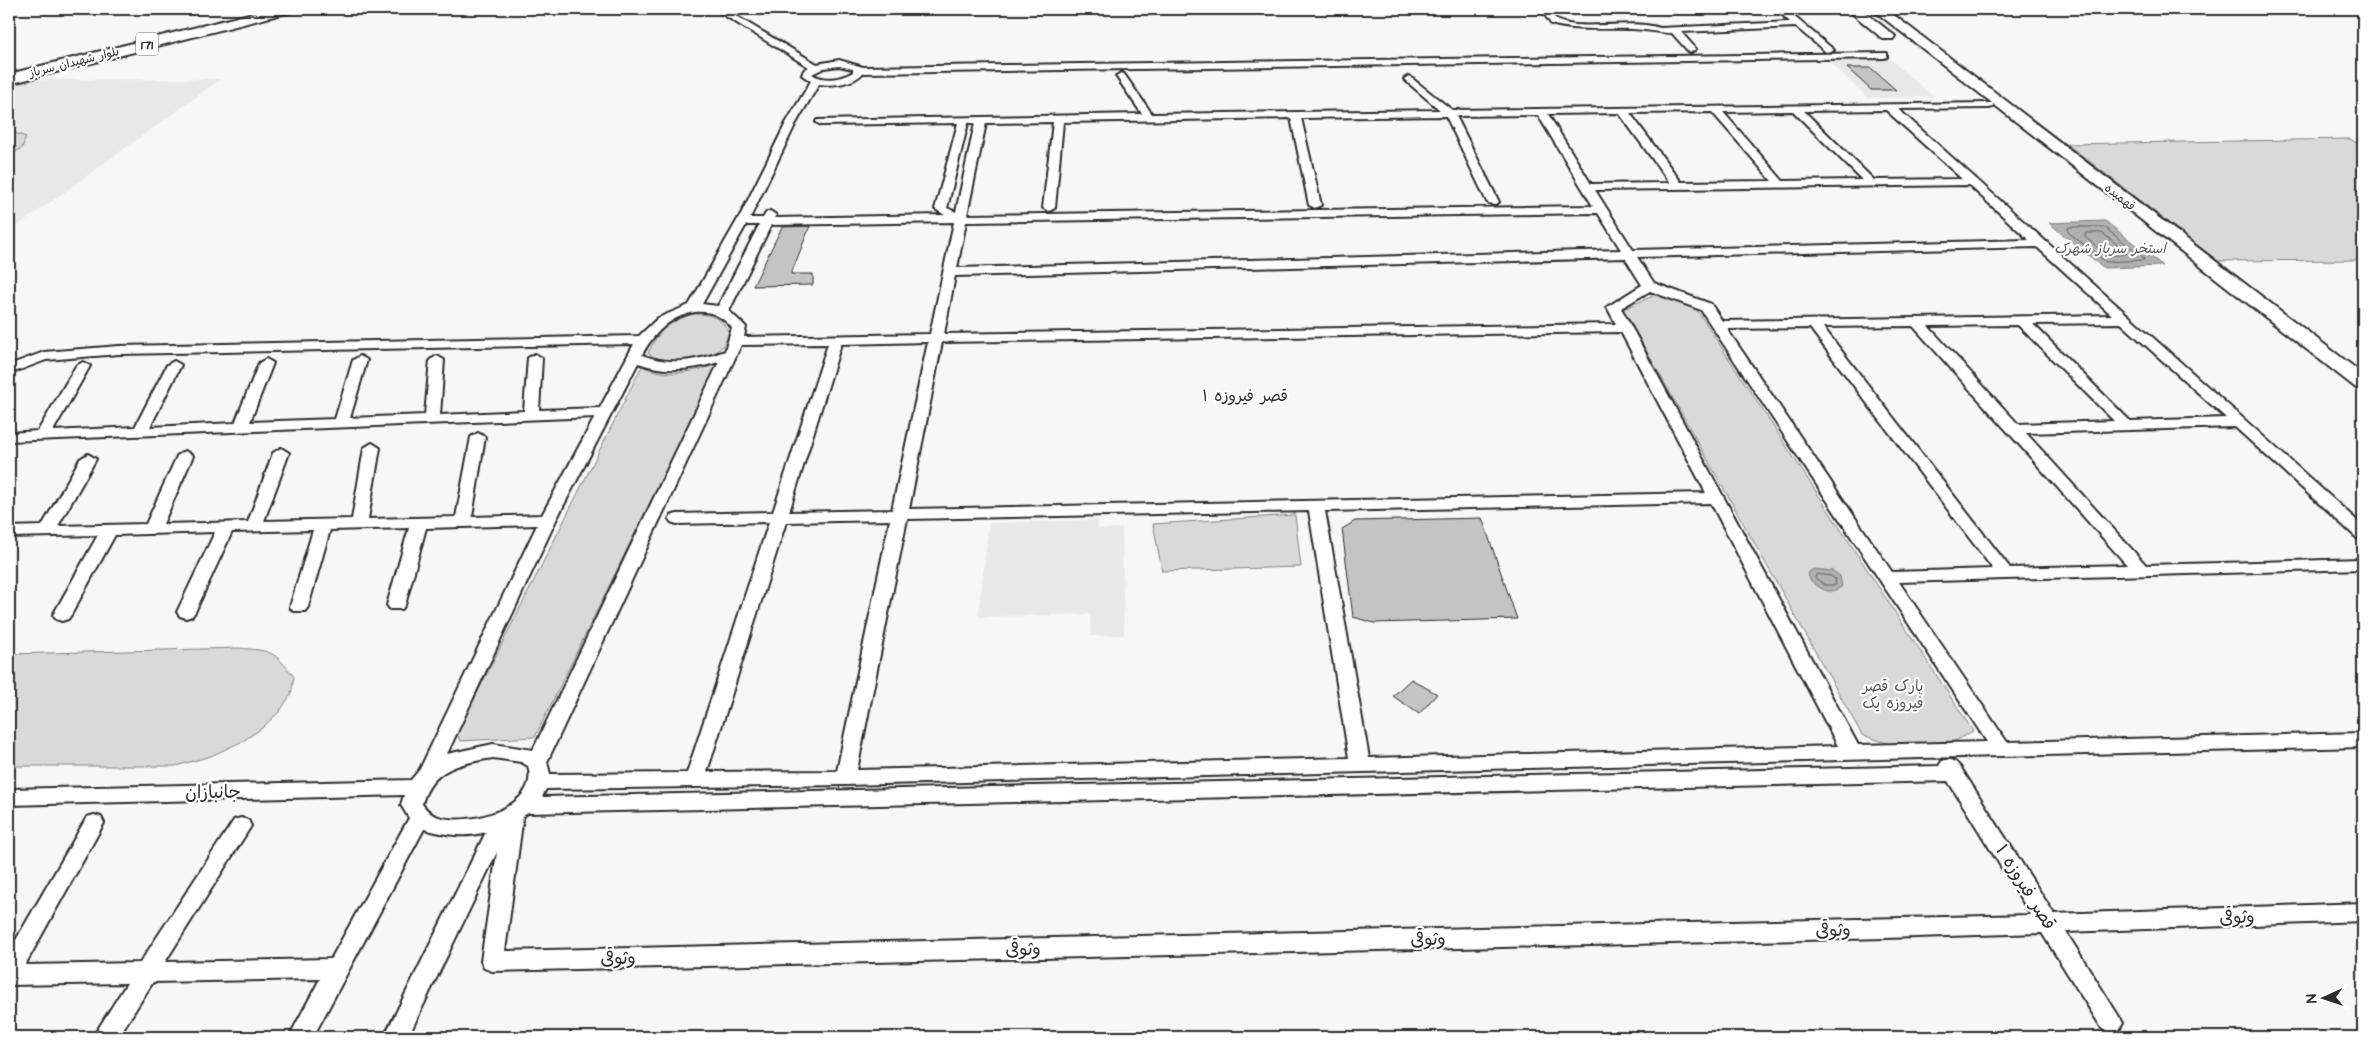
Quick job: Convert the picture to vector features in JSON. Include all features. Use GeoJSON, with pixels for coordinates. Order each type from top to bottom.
{"type":"FeatureCollection","features":[{"type":"Feature","properties":{"kind":"main road","name":"بلوار شهیدان سرباز"},"geometry":{"type":"LineString","coordinates":[[9,74],[267,9]]}},
{"type":"Feature","properties":{"kind":"main road","name":"بلوار شهیدان سرباز"},"geometry":{"type":"LineString","coordinates":[[9,79],[285,9]]}},
{"type":"Feature","properties":{"kind":"main road"},"geometry":{"type":"LineString","coordinates":[[1853,9],[1900,46]]}},
{"type":"Feature","properties":{"kind":"main road","name":"فهمیده"},"geometry":{"type":"LineString","coordinates":[[1878,9],[1995,105],[2363,384]]}},
{"type":"Feature","properties":{"kind":"main road","name":"فهمیده"},"geometry":{"type":"LineString","coordinates":[[1960,93],[1971,102],[1995,105]]}},
{"type":"Feature","properties":{"kind":"street"},"geometry":{"type":"LineString","coordinates":[[718,9],[815,67]]}},
{"type":"Feature","properties":{"kind":"street"},"geometry":{"type":"LineString","coordinates":[[1545,9],[1554,22],[1572,27],[1647,27],[1659,32],[1707,27],[1798,24]]}},
{"type":"Feature","properties":{"kind":"street"},"geometry":{"type":"LineString","coordinates":[[1780,9],[1829,50]]}},
{"type":"Feature","properties":{"kind":"street"},"geometry":{"type":"LineString","coordinates":[[1675,31],[1691,49]]}},
{"type":"Feature","properties":{"kind":"street"},"geometry":{"type":"LineString","coordinates":[[1659,32],[1669,44]]}},
{"type":"Feature","properties":{"kind":"street"},"geometry":{"type":"LineString","coordinates":[[1647,58],[1650,54],[1691,49],[1719,52],[1731,57]]}},
{"type":"Feature","properties":{"kind":"street"},"geometry":{"type":"LineString","coordinates":[[859,70],[854,76],[840,80],[816,80],[807,75],[810,69],[830,63],[847,63],[858,67],[859,70],[1884,55]]}},
{"type":"Feature","properties":{"kind":"street"},"geometry":{"type":"LineString","coordinates":[[1121,76],[1149,117]]}},
{"type":"Feature","properties":{"kind":"street"},"geometry":{"type":"LineString","coordinates":[[1409,79],[1450,113],[1493,202]]}},
{"type":"Feature","properties":{"kind":"street"},"geometry":{"type":"LineString","coordinates":[[693,308],[745,217],[791,123],[816,80]]}},
{"type":"Feature","properties":{"kind":"street"},"geometry":{"type":"LineString","coordinates":[[821,122],[1995,105]]}},
{"type":"Feature","properties":{"kind":"street"},"geometry":{"type":"LineString","coordinates":[[1888,106],[2363,534]]}},
{"type":"Feature","properties":{"kind":"street"},"geometry":{"type":"LineString","coordinates":[[1796,108],[1870,183]]}},
{"type":"Feature","properties":{"kind":"street"},"geometry":{"type":"LineString","coordinates":[[1715,109],[1780,184]]}},
{"type":"Feature","properties":{"kind":"street"},"geometry":{"type":"LineString","coordinates":[[1622,110],[1678,186]]}},
{"type":"Feature","properties":{"kind":"street"},"geometry":{"type":"LineString","coordinates":[[1541,112],[1649,286],[1706,307],[2001,748]]}},
{"type":"Feature","properties":{"kind":"street"},"geometry":{"type":"LineString","coordinates":[[1295,115],[1316,205]]}},
{"type":"Feature","properties":{"kind":"street"},"geometry":{"type":"LineString","coordinates":[[1049,208],[1058,119]]}},
{"type":"Feature","properties":{"kind":"street"},"geometry":{"type":"LineString","coordinates":[[941,209],[964,120]]}},
{"type":"Feature","properties":{"kind":"street"},"geometry":{"type":"LineString","coordinates":[[844,778],[981,120]]}},
{"type":"Feature","properties":{"kind":"street"},"geometry":{"type":"LineString","coordinates":[[1588,187],[1971,182]]}},
{"type":"Feature","properties":{"kind":"street"},"geometry":{"type":"LineString","coordinates":[[745,217],[941,209],[961,214],[1049,208],[1493,202],[1599,205]]}},
{"type":"Feature","properties":{"kind":"street"},"geometry":{"type":"LineString","coordinates":[[769,216],[1599,205]]}},
{"type":"Feature","properties":{"kind":"street"},"geometry":{"type":"LineString","coordinates":[[722,311],[769,216]]}},
{"type":"Feature","properties":{"kind":"street"},"geometry":{"type":"LineString","coordinates":[[949,272],[2040,243]]}},
{"type":"Feature","properties":{"kind":"street"},"geometry":{"type":"LineString","coordinates":[[1649,286],[1614,307],[1852,753]]}},
{"type":"Feature","properties":{"kind":"street"},"geometry":{"type":"LineString","coordinates":[[396,1037],[513,813],[535,793],[538,772],[734,347],[739,327],[732,317],[710,307],[693,308],[661,321],[650,329],[642,340],[548,520],[411,805],[420,817],[432,824],[455,827],[479,826],[513,813],[1954,773]]}},
{"type":"Feature","properties":{"kind":"street"},"geometry":{"type":"LineString","coordinates":[[1718,325],[2124,319]]}},
{"type":"Feature","properties":{"kind":"street"},"geometry":{"type":"LineString","coordinates":[[2022,320],[2126,425]]}},
{"type":"Feature","properties":{"kind":"street"},"geometry":{"type":"LineString","coordinates":[[1917,322],[2140,570]]}},
{"type":"Feature","properties":{"kind":"street"},"geometry":{"type":"LineString","coordinates":[[1813,324],[2005,573]]}},
{"type":"Feature","properties":{"kind":"street"},"geometry":{"type":"LineString","coordinates":[[634,357],[660,366],[682,366],[708,362],[734,347],[836,339],[1626,328]]}},
{"type":"Feature","properties":{"kind":"street"},"geometry":{"type":"LineString","coordinates":[[696,780],[836,339]]}},
{"type":"Feature","properties":{"kind":"street"},"geometry":{"type":"LineString","coordinates":[[9,370],[44,356],[111,350],[642,340]]}},
{"type":"Feature","properties":{"kind":"street"},"geometry":{"type":"LineString","coordinates":[[531,415],[535,358]]}},
{"type":"Feature","properties":{"kind":"street"},"geometry":{"type":"LineString","coordinates":[[341,423],[360,360]]}},
{"type":"Feature","properties":{"kind":"street"},"geometry":{"type":"LineString","coordinates":[[432,419],[437,360]]}},
{"type":"Feature","properties":{"kind":"street"},"geometry":{"type":"LineString","coordinates":[[241,427],[266,362]]}},
{"type":"Feature","properties":{"kind":"street"},"geometry":{"type":"LineString","coordinates":[[140,432],[174,365]]}},
{"type":"Feature","properties":{"kind":"street"},"geometry":{"type":"LineString","coordinates":[[43,436],[83,366]]}},
{"type":"Feature","properties":{"kind":"street"},"geometry":{"type":"LineString","coordinates":[[9,437],[605,412]]}},
{"type":"Feature","properties":{"kind":"street"},"geometry":{"type":"LineString","coordinates":[[2013,429],[2239,422]]}},
{"type":"Feature","properties":{"kind":"street"},"geometry":{"type":"LineString","coordinates":[[463,522],[478,438]]}},
{"type":"Feature","properties":{"kind":"street"},"geometry":{"type":"LineString","coordinates":[[359,524],[372,448]]}},
{"type":"Feature","properties":{"kind":"street"},"geometry":{"type":"LineString","coordinates":[[254,527],[281,453]]}},
{"type":"Feature","properties":{"kind":"street"},"geometry":{"type":"LineString","coordinates":[[152,529],[186,456]]}},
{"type":"Feature","properties":{"kind":"street"},"geometry":{"type":"LineString","coordinates":[[47,531],[88,459]]}},
{"type":"Feature","properties":{"kind":"street"},"geometry":{"type":"LineString","coordinates":[[677,519],[1716,498]]}},
{"type":"Feature","properties":{"kind":"street"},"geometry":{"type":"LineString","coordinates":[[1316,506],[1360,765]]}},
{"type":"Feature","properties":{"kind":"street"},"geometry":{"type":"LineString","coordinates":[[12,536],[47,531],[548,520]]}},
{"type":"Feature","properties":{"kind":"street"},"geometry":{"type":"LineString","coordinates":[[396,605],[419,523]]}},
{"type":"Feature","properties":{"kind":"street"},"geometry":{"type":"LineString","coordinates":[[299,607],[322,525]]}},
{"type":"Feature","properties":{"kind":"street"},"geometry":{"type":"LineString","coordinates":[[186,612],[226,527]]}},
{"type":"Feature","properties":{"kind":"street"},"geometry":{"type":"LineString","coordinates":[[62,614],[109,530]]}},
{"type":"Feature","properties":{"kind":"street"},"geometry":{"type":"LineString","coordinates":[[1888,577],[2363,564]]}},
{"type":"Feature","properties":{"kind":"street"},"geometry":{"type":"LineString","coordinates":[[422,781],[453,760],[472,754],[493,751],[525,755],[538,772],[696,780],[844,778],[2363,740]]}},
{"type":"Feature","properties":{"kind":"street","name":"قصر فیروزه ۱"},"geometry":{"type":"LineString","coordinates":[[1939,751],[2111,1023]]}},
{"type":"Feature","properties":{"kind":"street","name":"جانبازان"},"geometry":{"type":"LineString","coordinates":[[9,797],[422,781]]}},
{"type":"Feature","properties":{"kind":"street","name":"وثوقی"},"geometry":{"type":"LineString","coordinates":[[513,813],[492,961],[2049,924],[2363,912]]}},
{"type":"Feature","properties":{"kind":"street"},"geometry":{"type":"LineString","coordinates":[[301,1037],[420,817]]}},
{"type":"Feature","properties":{"kind":"street"},"geometry":{"type":"LineString","coordinates":[[94,823],[9,973],[338,969]]}},
{"type":"Feature","properties":{"kind":"street"},"geometry":{"type":"LineString","coordinates":[[105,1037],[241,826]]}},
{"type":"Feature","properties":{"kind":"shaded area"},"geometry":{"type":"Polygon","coordinates":[[[1888,58],[1934,97],[1868,98],[1826,59],[1888,58]]]}},
{"type":"Feature","properties":{"kind":"shaded area"},"geometry":{"type":"Polygon","coordinates":[[[221,79],[9,232],[9,85],[26,80],[221,79]]]}},
{"type":"Feature","properties":{"kind":"shaded area"},"geometry":{"type":"Polygon","coordinates":[[[1097,520],[1098,529],[1122,528],[1124,635],[1091,636],[1090,614],[978,617],[989,523],[1097,520]]]}},
{"type":"Feature","properties":{"kind":"green space"},"geometry":{"type":"Polygon","coordinates":[[[9,131],[26,137],[22,148],[9,156],[9,131]]]}},
{"type":"Feature","properties":{"kind":"green space"},"geometry":{"type":"Polygon","coordinates":[[[2350,139],[2363,147],[2363,260],[2218,261],[2067,144],[2350,139]]]}},
{"type":"Feature","properties":{"kind":"green space","name":"پارک قصر فیروزه یک"},"geometry":{"type":"Polygon","coordinates":[[[1655,295],[1697,310],[1973,731],[1928,756],[1862,735],[1623,309],[1655,295]]]}},
{"type":"Feature","properties":{"kind":"green space"},"geometry":{"type":"Polygon","coordinates":[[[693,314],[714,317],[729,332],[724,345],[713,355],[692,360],[673,361],[658,360],[648,353],[656,338],[665,328],[677,320],[693,314]]]}},
{"type":"Feature","properties":{"kind":"green space"},"geometry":{"type":"Polygon","coordinates":[[[718,364],[535,737],[460,741],[457,733],[642,366],[651,370],[670,373],[718,364]]]}},
{"type":"Feature","properties":{"kind":"green space"},"geometry":{"type":"Polygon","coordinates":[[[1295,515],[1301,567],[1162,571],[1153,524],[1295,515]]]}},
{"type":"Feature","properties":{"kind":"green space"},"geometry":{"type":"Polygon","coordinates":[[[239,648],[265,651],[271,654],[294,677],[291,694],[280,711],[262,728],[243,741],[211,756],[176,766],[9,766],[9,654],[239,648]]]}},
{"type":"Feature","properties":{"kind":"water","name":"استخر سرباز شهرک"},"geometry":{"type":"Polygon","coordinates":[[[2105,221],[2163,266],[2104,268],[2049,223],[2105,221]]]}},
{"type":"Feature","properties":{"kind":"water"},"geometry":{"type":"Polygon","coordinates":[[[1813,569],[1833,571],[1840,576],[1842,586],[1834,591],[1829,591],[1817,586],[1810,580],[1808,573],[1813,569]]]}},
{"type":"Feature","properties":{"kind":"building"},"geometry":{"type":"Polygon","coordinates":[[[1847,68],[1871,68],[1896,90],[1871,90],[1847,68]]]}},
{"type":"Feature","properties":{"kind":"building"},"geometry":{"type":"Polygon","coordinates":[[[810,226],[791,274],[813,274],[813,285],[753,286],[782,227],[810,226]]]}},
{"type":"Feature","properties":{"kind":"building"},"geometry":{"type":"Polygon","coordinates":[[[1482,518],[1517,619],[1374,623],[1353,617],[1342,529],[1355,521],[1482,518]]]}},
{"type":"Feature","properties":{"kind":"building"},"geometry":{"type":"Polygon","coordinates":[[[1411,679],[1437,694],[1419,714],[1393,696],[1411,679]]]}},
{"type":"Feature","properties":{"kind":"district","name":"قصر فیروزه ۱"},"geometry":{"type":"Point","coordinates":[1245,395]}}]}
